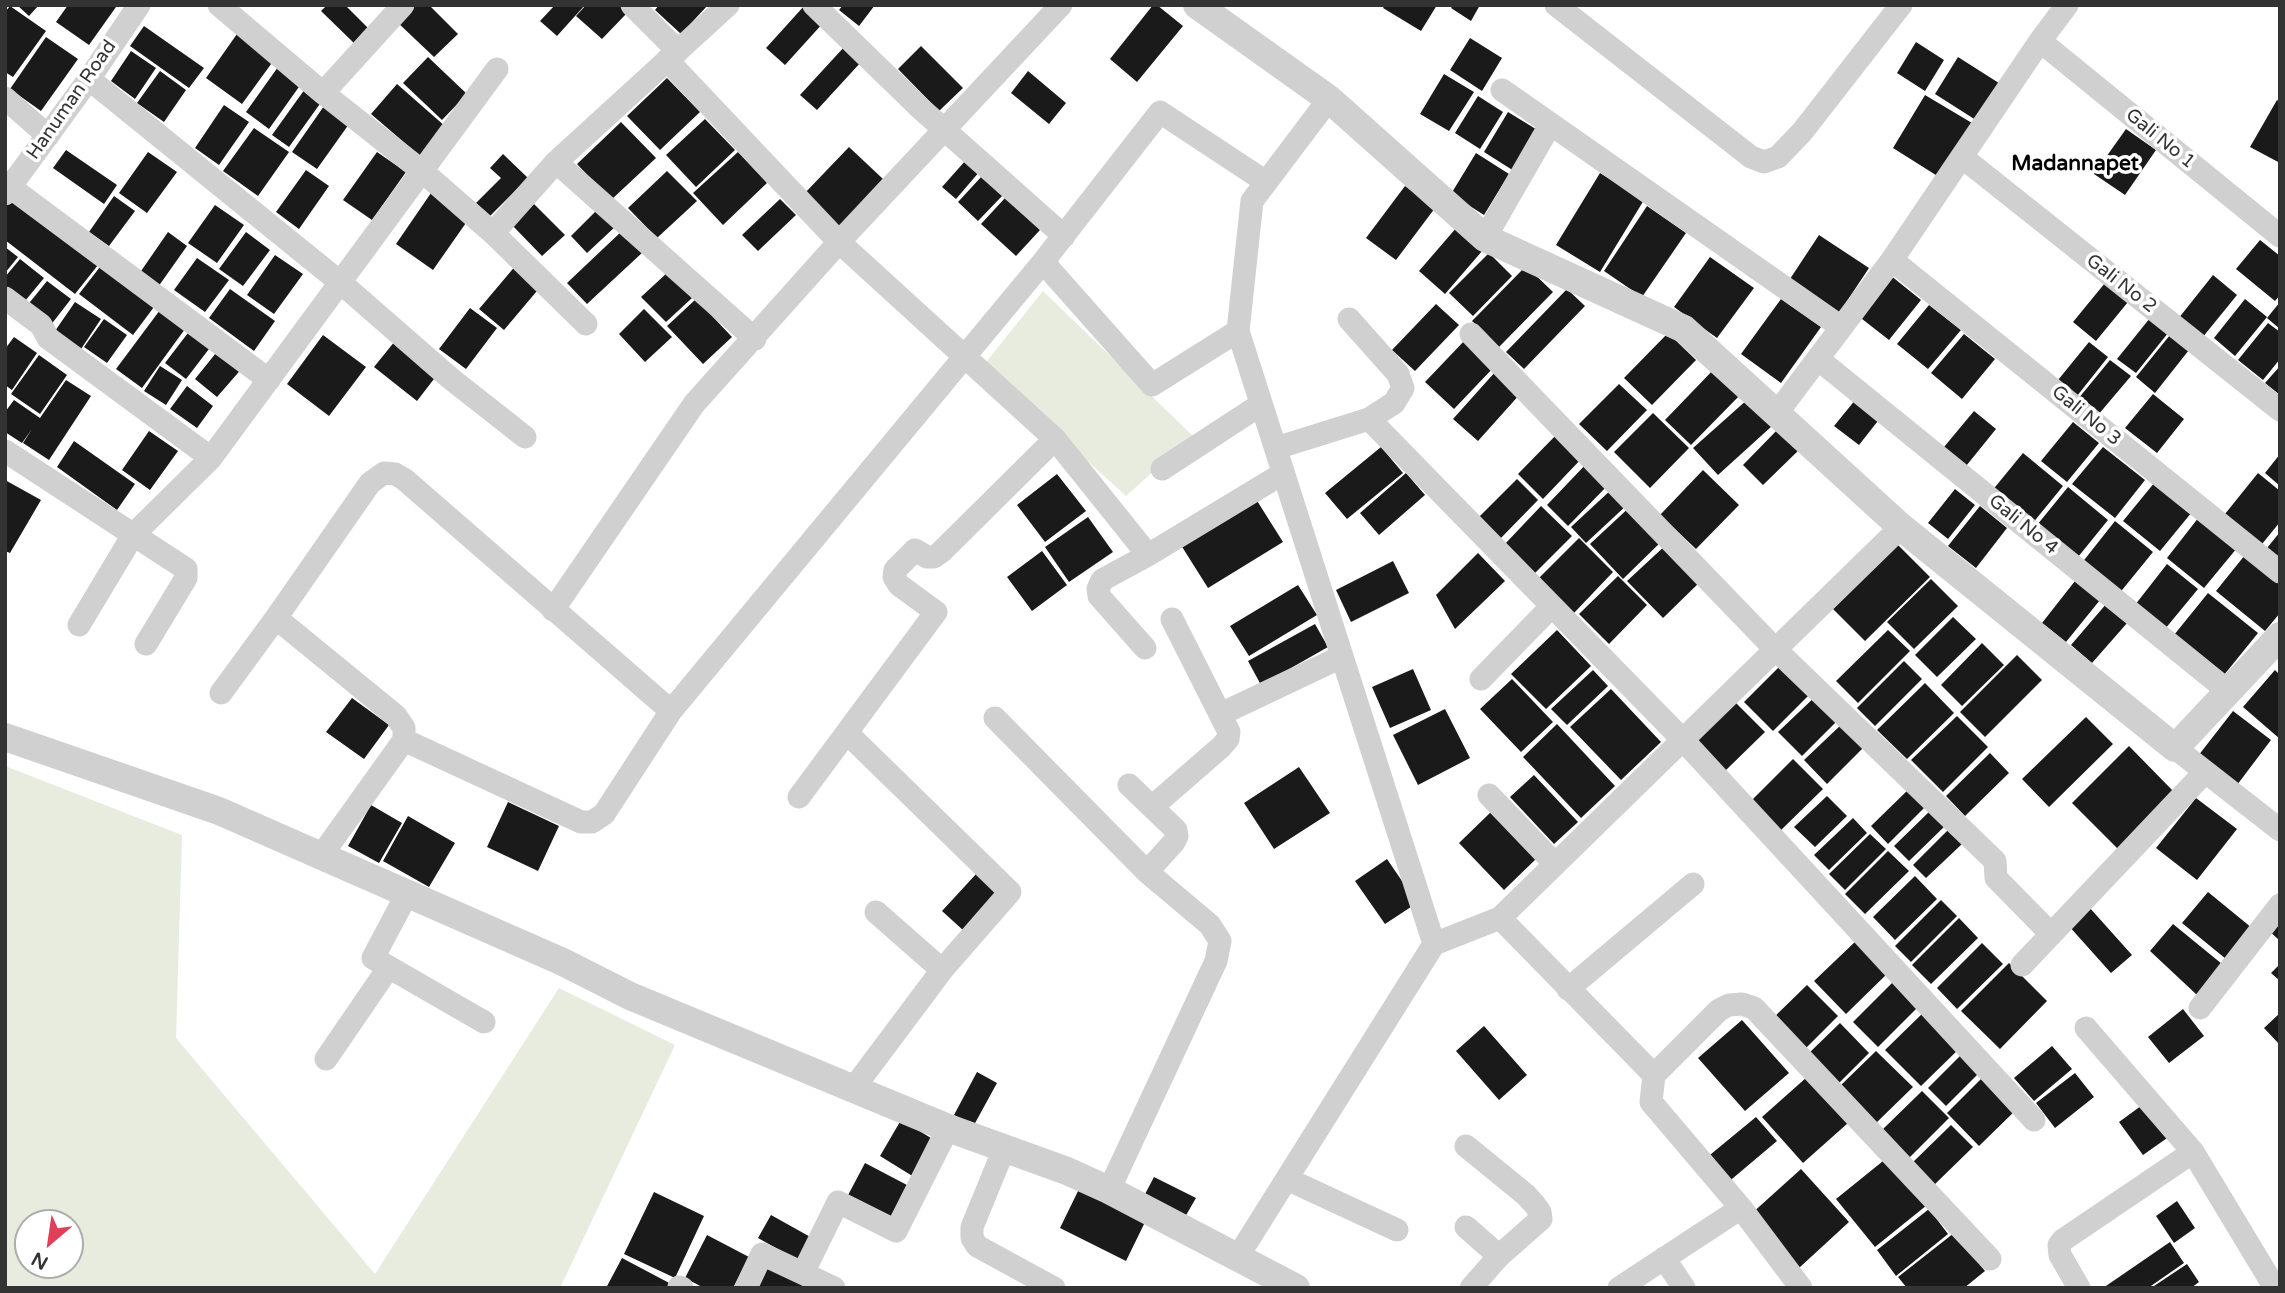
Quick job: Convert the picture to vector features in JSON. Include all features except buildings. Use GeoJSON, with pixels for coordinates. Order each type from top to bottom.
{"type":"FeatureCollection","features":[{"type":"Feature","properties":{"kind":"street","name":"Hanuman Road"},"geometry":{"type":"LineString","coordinates":[[8,190],[139,5]]}},
{"type":"Feature","properties":{"kind":"street"},"geometry":{"type":"LineString","coordinates":[[323,93],[403,5]]}},
{"type":"Feature","properties":{"kind":"street"},"geometry":{"type":"LineString","coordinates":[[632,5],[672,55],[839,242],[1055,439],[1148,555]]}},
{"type":"Feature","properties":{"kind":"street"},"geometry":{"type":"LineString","coordinates":[[492,233],[556,162],[728,5]]}},
{"type":"Feature","properties":{"kind":"street"},"geometry":{"type":"LineString","coordinates":[[814,5],[944,130],[1064,236]]}},
{"type":"Feature","properties":{"kind":"street"},"geometry":{"type":"LineString","coordinates":[[553,610],[694,404],[755,339],[839,242],[1061,5]]}},
{"type":"Feature","properties":{"kind":"street"},"geometry":{"type":"LineString","coordinates":[[1197,5],[1329,99],[1485,238],[1684,329],[1901,527],[2280,830]]}},
{"type":"Feature","properties":{"kind":"street"},"geometry":{"type":"LineString","coordinates":[[1556,5],[1751,158],[1764,162],[1778,157],[1802,132],[1901,5]]}},
{"type":"Feature","properties":{"kind":"street"},"geometry":{"type":"LineString","coordinates":[[1777,413],[1892,260],[2067,5]]}},
{"type":"Feature","properties":{"kind":"street"},"geometry":{"type":"LineString","coordinates":[[232,9],[323,93],[422,171],[492,233],[586,324]]}},
{"type":"Feature","properties":{"kind":"street","name":"Gali No 1"},"geometry":{"type":"LineString","coordinates":[[2040,41],[2280,236]]}},
{"type":"Feature","properties":{"kind":"street"},"geometry":{"type":"LineString","coordinates":[[79,625],[133,536],[211,458],[497,69]]}},
{"type":"Feature","properties":{"kind":"street"},"geometry":{"type":"LineString","coordinates":[[89,79],[341,283],[450,378],[525,437]]}},
{"type":"Feature","properties":{"kind":"street"},"geometry":{"type":"LineString","coordinates":[[1502,90],[1841,327]]}},
{"type":"Feature","properties":{"kind":"street"},"geometry":{"type":"LineString","coordinates":[[5,98],[48,136]]}},
{"type":"Feature","properties":{"kind":"street"},"geometry":{"type":"LineString","coordinates":[[1329,99],[1252,201],[1238,331],[1434,944]]}},
{"type":"Feature","properties":{"kind":"street"},"geometry":{"type":"LineString","coordinates":[[404,740],[581,822],[592,822],[604,814],[671,712],[1044,262],[1160,113],[1266,183]]}},
{"type":"Feature","properties":{"kind":"street"},"geometry":{"type":"LineString","coordinates":[[1485,238],[1550,125]]}},
{"type":"Feature","properties":{"kind":"street","name":"Gali No 2"},"geometry":{"type":"LineString","coordinates":[[1962,158],[2280,410]]}},
{"type":"Feature","properties":{"kind":"street"},"geometry":{"type":"LineString","coordinates":[[556,162],[755,339]]}},
{"type":"Feature","properties":{"kind":"street"},"geometry":{"type":"LineString","coordinates":[[8,190],[270,380]]}},
{"type":"Feature","properties":{"kind":"street","name":"Gali No 3"},"geometry":{"type":"LineString","coordinates":[[1892,260],[2280,572]]}},
{"type":"Feature","properties":{"kind":"street"},"geometry":{"type":"LineString","coordinates":[[1044,262],[1152,385],[1238,331]]}},
{"type":"Feature","properties":{"kind":"street"},"geometry":{"type":"LineString","coordinates":[[5,298],[41,325],[48,338],[211,458]]}},
{"type":"Feature","properties":{"kind":"street"},"geometry":{"type":"LineString","coordinates":[[1276,448],[1369,419],[1394,402],[1403,388],[1398,374],[1349,320]]}},
{"type":"Feature","properties":{"kind":"street"},"geometry":{"type":"LineString","coordinates":[[1471,334],[1774,648],[1995,861],[1996,878],[2050,933]]}},
{"type":"Feature","properties":{"kind":"street","name":"Gali No 4"},"geometry":{"type":"LineString","coordinates":[[1818,359],[2228,691]]}},
{"type":"Feature","properties":{"kind":"street"},"geometry":{"type":"LineString","coordinates":[[1162,470],[1261,405]]}},
{"type":"Feature","properties":{"kind":"street"},"geometry":{"type":"LineString","coordinates":[[1369,419],[1683,740],[2034,1121]]}},
{"type":"Feature","properties":{"kind":"street"},"geometry":{"type":"LineString","coordinates":[[799,797],[936,612],[899,585],[894,577],[895,570],[915,550],[927,557],[941,552],[1055,439]]}},
{"type":"Feature","properties":{"kind":"street"},"geometry":{"type":"LineString","coordinates":[[5,451],[188,572],[146,644]]}},
{"type":"Feature","properties":{"kind":"street"},"geometry":{"type":"LineString","coordinates":[[222,693],[370,483],[384,473],[395,474],[404,479],[671,712]]}},
{"type":"Feature","properties":{"kind":"street"},"geometry":{"type":"LineString","coordinates":[[1145,648],[1099,596],[1098,589],[1102,580],[1282,474]]}},
{"type":"Feature","properties":{"kind":"street"},"geometry":{"type":"LineString","coordinates":[[1237,1258],[1434,944],[1500,918],[1901,527]]}},
{"type":"Feature","properties":{"kind":"street"},"geometry":{"type":"LineString","coordinates":[[1481,679],[1551,607]]}},
{"type":"Feature","properties":{"kind":"street"},"geometry":{"type":"LineString","coordinates":[[276,618],[396,716],[404,728],[404,740],[321,856]]}},
{"type":"Feature","properties":{"kind":"street"},"geometry":{"type":"LineString","coordinates":[[1152,807],[1228,739],[1221,714],[1172,619]]}},
{"type":"Feature","properties":{"kind":"street"},"geometry":{"type":"LineString","coordinates":[[2175,748],[2280,636]]}},
{"type":"Feature","properties":{"kind":"street"},"geometry":{"type":"LineString","coordinates":[[1221,714],[1341,657]]}},
{"type":"Feature","properties":{"kind":"street"},"geometry":{"type":"LineString","coordinates":[[995,718],[1147,872],[1210,925],[1220,941],[1220,951],[1109,1190]]}},
{"type":"Feature","properties":{"kind":"street"},"geometry":{"type":"LineString","coordinates":[[848,734],[1010,892],[942,970],[853,1089]]}},
{"type":"Feature","properties":{"kind":"street"},"geometry":{"type":"LineString","coordinates":[[5,737],[219,811],[564,962],[630,996],[948,1128],[1067,1171],[1109,1190],[1296,1288]]}},
{"type":"Feature","properties":{"kind":"street"},"geometry":{"type":"LineString","coordinates":[[2022,964],[2205,772]]}},
{"type":"Feature","properties":{"kind":"street"},"geometry":{"type":"LineString","coordinates":[[1129,785],[1176,830],[1177,835],[1147,872]]}},
{"type":"Feature","properties":{"kind":"street"},"geometry":{"type":"LineString","coordinates":[[1489,795],[1555,864]]}},
{"type":"Feature","properties":{"kind":"street"},"geometry":{"type":"LineString","coordinates":[[1567,989],[1693,884]]}},
{"type":"Feature","properties":{"kind":"street"},"geometry":{"type":"LineString","coordinates":[[407,894],[373,958],[484,1022]]}},
{"type":"Feature","properties":{"kind":"street"},"geometry":{"type":"LineString","coordinates":[[2200,1008],[2280,905]]}},
{"type":"Feature","properties":{"kind":"street"},"geometry":{"type":"LineString","coordinates":[[876,912],[942,970]]}},
{"type":"Feature","properties":{"kind":"street"},"geometry":{"type":"LineString","coordinates":[[1500,918],[1654,1075]]}},
{"type":"Feature","properties":{"kind":"street"},"geometry":{"type":"LineString","coordinates":[[326,1059],[389,967]]}},
{"type":"Feature","properties":{"kind":"street"},"geometry":{"type":"LineString","coordinates":[[1801,1288],[1741,1208],[1651,1102],[1654,1075],[1719,1010],[1730,1004],[1754,1008],[1990,1259]]}},
{"type":"Feature","properties":{"kind":"street"},"geometry":{"type":"LineString","coordinates":[[2086,1028],[2193,1152],[2274,1288]]}},
{"type":"Feature","properties":{"kind":"street"},"geometry":{"type":"LineString","coordinates":[[803,1273],[838,1202],[896,1230],[948,1128]]}},
{"type":"Feature","properties":{"kind":"street"},"geometry":{"type":"LineString","coordinates":[[1466,1146],[1526,1195],[1540,1212],[1541,1219],[1499,1256],[1471,1288]]}},
{"type":"Feature","properties":{"kind":"street"},"geometry":{"type":"LineString","coordinates":[[1004,1149],[972,1227],[972,1238],[977,1246],[1054,1288]]}},
{"type":"Feature","properties":{"kind":"street"},"geometry":{"type":"LineString","coordinates":[[2079,1288],[2060,1255],[2059,1245],[2063,1240],[2193,1152]]}},
{"type":"Feature","properties":{"kind":"street"},"geometry":{"type":"LineString","coordinates":[[1287,1179],[1397,1230]]}},
{"type":"Feature","properties":{"kind":"street"},"geometry":{"type":"LineString","coordinates":[[1619,1288],[1741,1208]]}},
{"type":"Feature","properties":{"kind":"street"},"geometry":{"type":"LineString","coordinates":[[1466,1227],[1499,1256]]}},
{"type":"Feature","properties":{"kind":"street"},"geometry":{"type":"LineString","coordinates":[[746,1288],[762,1254],[834,1288]]}},
{"type":"Feature","properties":{"kind":"street"},"geometry":{"type":"LineString","coordinates":[[1664,1258],[1684,1288]]}},
{"type":"Feature","properties":{"kind":"shaded area"},"geometry":{"type":"Polygon","coordinates":[[[1043,291],[1193,436],[1126,496],[983,366],[1043,291]]]}},
{"type":"Feature","properties":{"kind":"shaded area"},"geometry":{"type":"Polygon","coordinates":[[[5,766],[182,835],[176,1038],[375,1274],[559,988],[675,1045],[560,1288],[5,1288],[5,766]]]}},
{"type":"Feature","properties":{"kind":"district","name":"Madannapet"},"geometry":{"type":"Point","coordinates":[2075,164]}}]}
